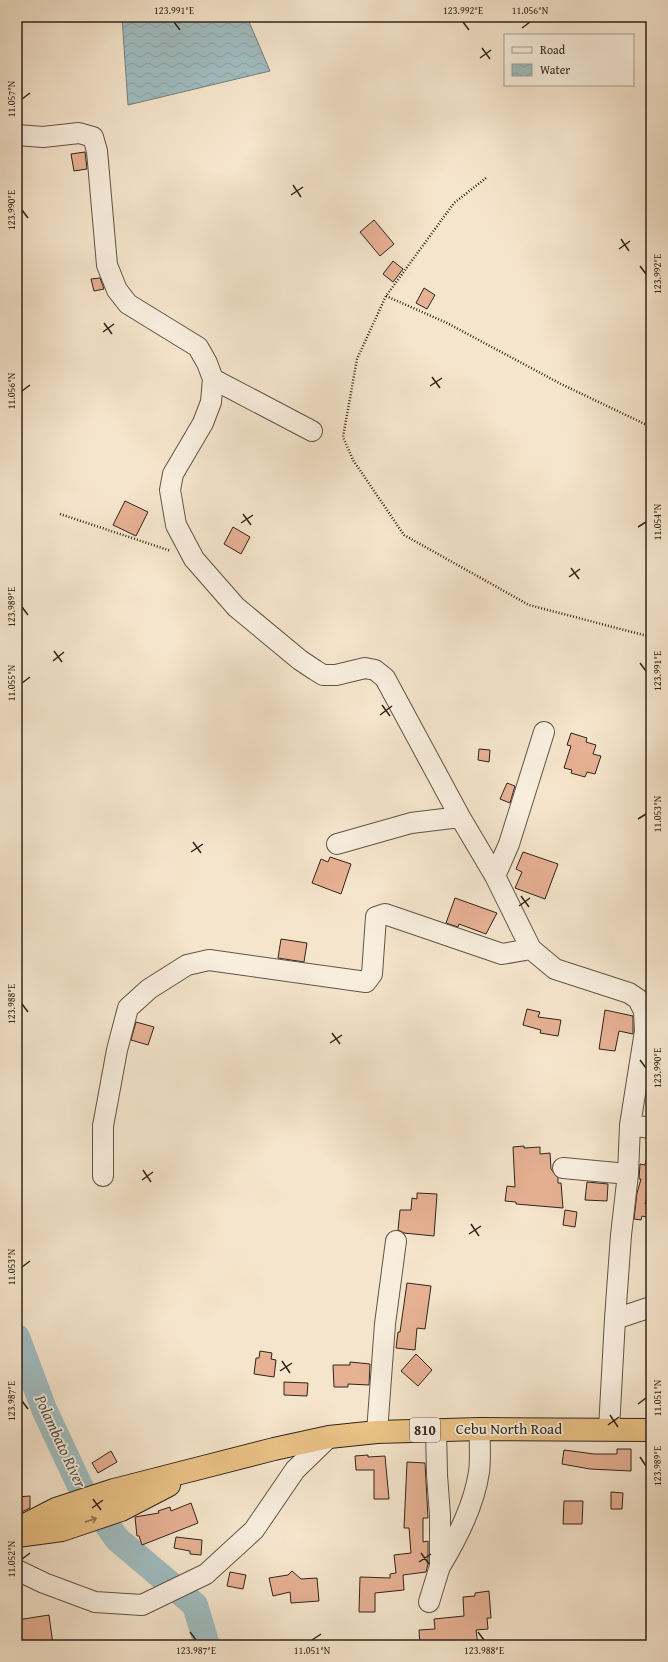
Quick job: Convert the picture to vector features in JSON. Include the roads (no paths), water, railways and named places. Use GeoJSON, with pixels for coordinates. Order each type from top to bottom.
{"type":"FeatureCollection","features":[{"type":"Feature","properties":{"kind":"highway","name":"Cebu North Road"},"geometry":{"type":"LineString","coordinates":[[17,1529],[56,1509],[114,1490],[274,1449],[329,1437],[377,1432],[480,1429],[651,1430]]}},
{"type":"Feature","properties":{"kind":"highway","name":"Cebu North Road"},"geometry":{"type":"LineString","coordinates":[[17,1536],[62,1530],[121,1510],[202,1468]]}},
{"type":"Feature","properties":{"kind":"street"},"geometry":{"type":"LineString","coordinates":[[17,135],[43,137],[79,133],[93,137],[97,151],[107,265],[117,290],[128,304],[198,347],[207,363],[213,379],[211,402],[203,423],[173,474],[170,490],[176,526],[194,559],[236,607],[300,660],[323,675],[336,675],[365,668],[375,670],[385,678],[460,817],[495,876],[531,950],[556,969],[644,999],[644,1011],[648,1032],[630,1125],[628,1174],[621,1234],[615,1319],[609,1429]]}},
{"type":"Feature","properties":{"kind":"street"},"geometry":{"type":"LineString","coordinates":[[213,379],[312,431]]}},
{"type":"Feature","properties":{"kind":"street"},"geometry":{"type":"LineString","coordinates":[[495,876],[510,844],[544,732]]}},
{"type":"Feature","properties":{"kind":"street"},"geometry":{"type":"LineString","coordinates":[[337,844],[411,823],[460,817]]}},
{"type":"Feature","properties":{"kind":"street"},"geometry":{"type":"LineString","coordinates":[[104,1176],[102,1126],[128,1008],[149,989],[187,965],[209,960],[366,982],[372,974],[376,917],[385,914],[502,954],[531,950]]}},
{"type":"Feature","properties":{"kind":"street"},"geometry":{"type":"LineString","coordinates":[[630,1125],[651,1128]]}},
{"type":"Feature","properties":{"kind":"street"},"geometry":{"type":"LineString","coordinates":[[563,1168],[628,1174]]}},
{"type":"Feature","properties":{"kind":"street"},"geometry":{"type":"LineString","coordinates":[[377,1432],[385,1324],[396,1241]]}},
{"type":"Feature","properties":{"kind":"street"},"geometry":{"type":"LineString","coordinates":[[615,1319],[651,1307]]}},
{"type":"Feature","properties":{"kind":"street"},"geometry":{"type":"LineString","coordinates":[[429,1602],[440,1566],[457,1537],[473,1496],[479,1471],[480,1429]]}},
{"type":"Feature","properties":{"kind":"street"},"geometry":{"type":"LineString","coordinates":[[436,1430],[440,1515],[440,1566]]}},
{"type":"Feature","properties":{"kind":"street"},"geometry":{"type":"LineString","coordinates":[[17,1570],[44,1583],[95,1602],[142,1606],[206,1574],[254,1530],[295,1470],[329,1437]]}},
{"type":"Feature","properties":{"kind":"water"},"geometry":{"type":"Polygon","coordinates":[[[122,17],[247,17],[270,71],[128,105],[122,17]]]}},
{"type":"Feature","properties":{"kind":"waterway","name":"Polambato River"},"geometry":{"type":"LineString","coordinates":[[17,1337],[44,1409],[81,1488],[117,1539],[195,1605],[207,1645]]}}]}
